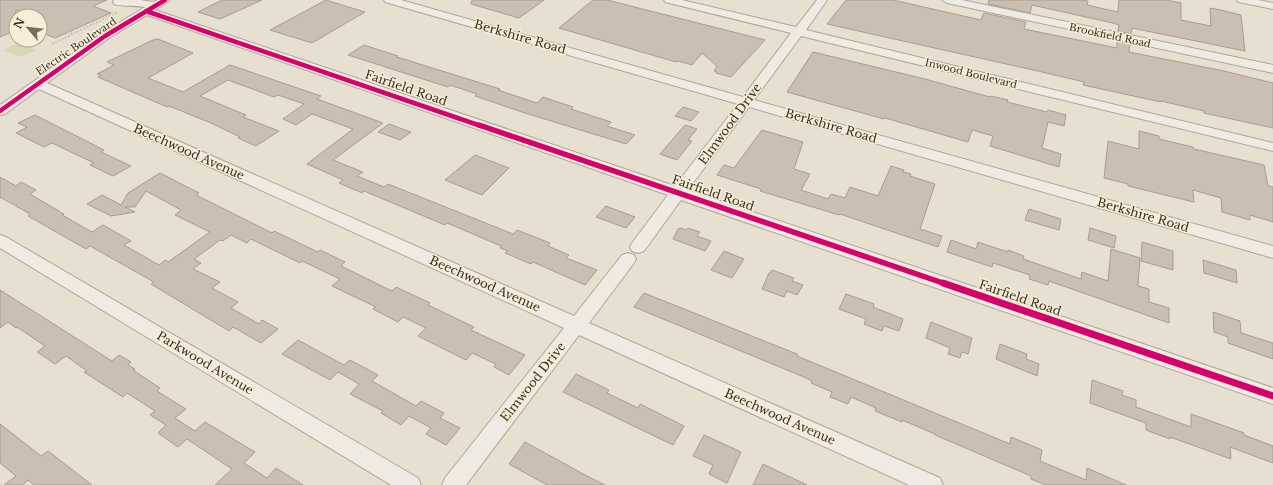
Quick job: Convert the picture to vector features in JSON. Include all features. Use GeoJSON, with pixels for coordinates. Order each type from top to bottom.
{"type":"FeatureCollection","features":[{"type":"Feature","properties":{"kind":"street","name":"Berkshire Road"},"geometry":{"type":"LineString","coordinates":[[389,0],[1273,252]]}},
{"type":"Feature","properties":{"kind":"street","name":"Inwood Boulevard"},"geometry":{"type":"LineString","coordinates":[[669,0],[1273,147]]}},
{"type":"Feature","properties":{"kind":"street","name":"Elmwood Drive"},"geometry":{"type":"LineString","coordinates":[[453,485],[679,193],[822,0]]}},
{"type":"Feature","properties":{"kind":"street","name":"Brookfield Road"},"geometry":{"type":"LineString","coordinates":[[947,0],[1273,69]]}},
{"type":"Feature","properties":{"kind":"street"},"geometry":{"type":"LineString","coordinates":[[1242,0],[1273,6]]}},
{"type":"Feature","properties":{"kind":"street","name":"Fairfield Road"},"geometry":{"type":"LineString","coordinates":[[118,2],[146,4],[679,193],[1273,396]]}},
{"type":"Feature","properties":{"kind":"street","name":"Electric Boulevard"},"geometry":{"type":"LineString","coordinates":[[0,111],[105,36],[146,4]]}},
{"type":"Feature","properties":{"kind":"street","name":"Beechwood Avenue"},"geometry":{"type":"LineString","coordinates":[[38,84],[932,485]]}},
{"type":"Feature","properties":{"kind":"street","name":"Parkwood Avenue"},"geometry":{"type":"LineString","coordinates":[[0,241],[410,485]]}},
{"type":"Feature","properties":{"kind":"path"},"geometry":{"type":"LineString","coordinates":[[52,44],[113,14],[146,4]]}},
{"type":"Feature","properties":{"kind":"path"},"geometry":{"type":"LineString","coordinates":[[67,32],[73,34]]}},
{"type":"Feature","properties":{"kind":"green space"},"geometry":{"type":"Polygon","coordinates":[[[8,48],[31,48],[36,50],[21,57],[3,50],[8,48]]]}},
{"type":"Feature","properties":{"kind":"building"},"geometry":{"type":"Polygon","coordinates":[[[0,0],[107,0],[93,6],[111,13],[55,38],[48,35],[48,8],[8,8],[8,34],[0,37],[0,0]]]}},
{"type":"Feature","properties":{"kind":"building"},"geometry":{"type":"Polygon","coordinates":[[[222,0],[262,0],[220,19],[198,12],[222,0]]]}},
{"type":"Feature","properties":{"kind":"building"},"geometry":{"type":"Polygon","coordinates":[[[326,0],[365,12],[312,43],[270,30],[326,0]]]}},
{"type":"Feature","properties":{"kind":"building"},"geometry":{"type":"Polygon","coordinates":[[[472,0],[544,0],[519,18],[471,4],[472,0]]]}},
{"type":"Feature","properties":{"kind":"building"},"geometry":{"type":"Polygon","coordinates":[[[593,0],[607,0],[765,40],[731,77],[716,73],[717,72],[714,71],[717,66],[702,53],[692,65],[678,61],[676,62],[559,28],[593,0]]]}},
{"type":"Feature","properties":{"kind":"building"},"geometry":{"type":"Polygon","coordinates":[[[846,0],[893,0],[981,20],[984,13],[1026,22],[1024,29],[1117,48],[1117,41],[1130,44],[1129,52],[1224,71],[1273,83],[1273,128],[1204,113],[1204,111],[1161,101],[1083,85],[1084,82],[1042,72],[827,24],[846,0]]]}},
{"type":"Feature","properties":{"kind":"building"},"geometry":{"type":"Polygon","coordinates":[[[989,0],[1080,0],[1088,1],[1087,5],[1118,12],[1119,0],[1166,0],[1181,3],[1181,20],[1211,26],[1210,8],[1221,10],[1241,15],[1245,51],[1132,28],[1131,34],[1118,31],[1119,25],[1113,23],[1032,5],[1030,13],[988,4],[989,0]]]}},
{"type":"Feature","properties":{"kind":"building"},"geometry":{"type":"Polygon","coordinates":[[[158,39],[193,53],[148,78],[183,92],[230,65],[321,96],[317,99],[383,123],[333,160],[363,172],[357,176],[384,187],[388,184],[513,234],[517,230],[550,243],[548,246],[569,255],[566,258],[597,270],[585,285],[533,262],[531,264],[505,253],[508,251],[500,248],[501,246],[447,223],[445,225],[364,191],[362,193],[339,183],[343,180],[307,164],[353,129],[312,114],[296,125],[283,119],[304,104],[278,95],[274,97],[228,80],[200,96],[246,115],[243,117],[279,131],[256,146],[211,123],[169,106],[167,107],[98,77],[101,75],[97,74],[114,65],[107,62],[158,39]]]}},
{"type":"Feature","properties":{"kind":"building"},"geometry":{"type":"Polygon","coordinates":[[[364,45],[398,56],[397,57],[500,89],[498,90],[537,103],[543,97],[573,107],[571,109],[611,122],[607,126],[635,135],[626,144],[525,113],[475,96],[477,94],[450,85],[448,87],[348,55],[364,45]]]}},
{"type":"Feature","properties":{"kind":"building"},"geometry":{"type":"Polygon","coordinates":[[[813,52],[925,79],[990,97],[1008,100],[1007,102],[1047,112],[1048,110],[1066,115],[1064,126],[1048,122],[1042,148],[1061,154],[1059,167],[990,146],[993,136],[972,130],[968,142],[787,92],[813,52]]]}},
{"type":"Feature","properties":{"kind":"building"},"geometry":{"type":"Polygon","coordinates":[[[683,107],[699,112],[691,121],[675,116],[683,107]]]}},
{"type":"Feature","properties":{"kind":"building"},"geometry":{"type":"Polygon","coordinates":[[[35,115],[104,150],[101,152],[131,166],[113,176],[90,165],[94,163],[52,143],[44,147],[16,133],[27,127],[18,123],[35,115]]]}},
{"type":"Feature","properties":{"kind":"building"},"geometry":{"type":"Polygon","coordinates":[[[389,124],[411,132],[400,140],[378,132],[389,124]]]}},
{"type":"Feature","properties":{"kind":"building"},"geometry":{"type":"Polygon","coordinates":[[[685,125],[697,129],[688,140],[692,141],[677,160],[660,154],[685,125]]]}},
{"type":"Feature","properties":{"kind":"building"},"geometry":{"type":"Polygon","coordinates":[[[762,130],[803,142],[794,169],[810,174],[801,190],[828,199],[831,194],[845,198],[850,187],[878,196],[891,166],[904,170],[903,172],[911,174],[910,176],[935,184],[920,229],[942,236],[938,247],[840,214],[839,215],[760,191],[761,189],[717,175],[724,165],[734,168],[762,130]]]}},
{"type":"Feature","properties":{"kind":"building"},"geometry":{"type":"Polygon","coordinates":[[[1139,131],[1159,136],[1159,139],[1193,147],[1194,149],[1264,165],[1268,186],[1273,187],[1273,222],[1250,215],[1250,220],[1222,212],[1221,198],[1193,190],[1194,202],[1128,186],[1128,184],[1104,178],[1108,141],[1139,149],[1139,131]]]}},
{"type":"Feature","properties":{"kind":"building"},"geometry":{"type":"Polygon","coordinates":[[[475,155],[509,168],[482,195],[445,180],[475,155]]]}},
{"type":"Feature","properties":{"kind":"building"},"geometry":{"type":"Polygon","coordinates":[[[160,173],[199,193],[196,195],[272,233],[274,231],[318,252],[320,250],[345,262],[341,266],[392,291],[396,287],[430,303],[428,305],[474,327],[471,330],[525,355],[509,375],[494,367],[496,364],[472,353],[466,360],[418,336],[426,328],[403,317],[398,322],[373,309],[376,307],[332,286],[340,279],[302,261],[300,263],[251,239],[247,243],[231,235],[223,241],[220,240],[194,259],[201,263],[193,269],[220,282],[212,288],[238,302],[231,308],[259,324],[262,320],[278,329],[261,343],[233,327],[229,331],[151,284],[154,282],[90,246],[86,249],[28,216],[30,214],[0,197],[0,177],[16,186],[21,182],[36,190],[30,194],[64,214],[62,215],[92,232],[103,225],[131,241],[124,245],[159,265],[166,260],[168,262],[210,232],[175,215],[181,210],[146,191],[135,207],[125,207],[135,212],[111,216],[87,204],[102,195],[121,205],[128,193],[160,173]]]}},
{"type":"Feature","properties":{"kind":"building"},"geometry":{"type":"Polygon","coordinates":[[[606,206],[635,217],[626,228],[596,217],[606,206]]]}},
{"type":"Feature","properties":{"kind":"building"},"geometry":{"type":"Polygon","coordinates":[[[1029,209],[1061,219],[1059,230],[1025,220],[1029,209]]]}},
{"type":"Feature","properties":{"kind":"building"},"geometry":{"type":"Polygon","coordinates":[[[681,228],[686,230],[688,228],[700,232],[697,236],[711,241],[705,251],[673,239],[678,229],[681,228]]]}},
{"type":"Feature","properties":{"kind":"building"},"geometry":{"type":"Polygon","coordinates":[[[1090,228],[1116,236],[1114,248],[1088,240],[1090,228]]]}},
{"type":"Feature","properties":{"kind":"building"},"geometry":{"type":"Polygon","coordinates":[[[951,240],[976,249],[978,242],[1008,252],[1008,250],[1024,256],[1023,259],[1081,279],[1082,272],[1108,281],[1111,249],[1140,258],[1138,286],[1149,289],[1149,302],[1169,308],[1169,323],[1049,281],[1048,285],[1029,279],[1030,275],[993,263],[992,267],[947,252],[951,240]]]}},
{"type":"Feature","properties":{"kind":"building"},"geometry":{"type":"Polygon","coordinates":[[[1142,242],[1173,251],[1173,270],[1141,261],[1142,242]]]}},
{"type":"Feature","properties":{"kind":"building"},"geometry":{"type":"Polygon","coordinates":[[[724,251],[744,259],[732,278],[711,270],[724,251]]]}},
{"type":"Feature","properties":{"kind":"building"},"geometry":{"type":"Polygon","coordinates":[[[1203,260],[1236,270],[1237,283],[1204,273],[1203,260]]]}},
{"type":"Feature","properties":{"kind":"building"},"geometry":{"type":"Polygon","coordinates":[[[772,270],[794,278],[792,281],[803,285],[797,295],[787,291],[784,297],[762,289],[769,273],[772,270]]]}},
{"type":"Feature","properties":{"kind":"building"},"geometry":{"type":"Polygon","coordinates":[[[0,290],[112,361],[119,355],[131,362],[128,365],[135,369],[133,370],[160,388],[157,391],[186,409],[175,418],[195,431],[205,422],[255,452],[244,463],[267,478],[276,468],[303,485],[215,485],[232,469],[187,439],[178,447],[158,433],[166,425],[150,415],[155,411],[127,393],[123,397],[84,372],[87,371],[66,356],[55,364],[37,352],[45,346],[8,322],[0,328],[0,290]]]}},
{"type":"Feature","properties":{"kind":"building"},"geometry":{"type":"Polygon","coordinates":[[[644,293],[797,354],[797,356],[1010,444],[1011,437],[1042,450],[1040,461],[1086,480],[1087,468],[1126,485],[1046,485],[1031,479],[1031,476],[935,434],[902,420],[902,422],[875,411],[876,408],[851,397],[848,404],[830,397],[832,392],[811,383],[812,381],[804,377],[634,307],[644,293]]]}},
{"type":"Feature","properties":{"kind":"building"},"geometry":{"type":"Polygon","coordinates":[[[846,294],[874,304],[873,307],[903,319],[899,331],[884,326],[882,331],[864,324],[866,319],[839,309],[846,294]]]}},
{"type":"Feature","properties":{"kind":"building"},"geometry":{"type":"Polygon","coordinates":[[[1213,312],[1240,321],[1241,333],[1273,343],[1273,359],[1228,343],[1228,337],[1214,332],[1213,312]]]}},
{"type":"Feature","properties":{"kind":"building"},"geometry":{"type":"Polygon","coordinates":[[[931,322],[972,338],[968,354],[962,352],[960,358],[948,354],[950,348],[926,338],[931,322]]]}},
{"type":"Feature","properties":{"kind":"building"},"geometry":{"type":"Polygon","coordinates":[[[298,340],[344,365],[350,360],[378,375],[372,381],[416,406],[421,401],[444,413],[440,418],[460,428],[446,445],[426,434],[431,428],[409,416],[401,425],[381,413],[383,411],[350,394],[359,384],[338,372],[330,380],[282,354],[298,340]]]}},
{"type":"Feature","properties":{"kind":"building"},"geometry":{"type":"Polygon","coordinates":[[[1000,344],[1027,354],[1026,359],[1039,364],[1037,376],[996,359],[1000,344]]]}},
{"type":"Feature","properties":{"kind":"building"},"geometry":{"type":"Polygon","coordinates":[[[576,374],[609,390],[607,393],[638,408],[640,404],[684,426],[673,445],[563,392],[576,374]]]}},
{"type":"Feature","properties":{"kind":"building"},"geometry":{"type":"Polygon","coordinates":[[[1092,380],[1123,391],[1122,395],[1136,400],[1136,407],[1191,427],[1191,414],[1244,433],[1244,435],[1273,446],[1273,463],[1230,447],[1231,459],[1146,430],[1146,423],[1090,403],[1092,380]]]}},
{"type":"Feature","properties":{"kind":"building"},"geometry":{"type":"Polygon","coordinates":[[[0,424],[41,456],[48,451],[92,485],[34,485],[28,480],[23,485],[4,485],[16,476],[0,463],[0,424]]]}},
{"type":"Feature","properties":{"kind":"building"},"geometry":{"type":"Polygon","coordinates":[[[704,435],[741,452],[727,483],[709,474],[713,465],[693,456],[704,435]]]}},
{"type":"Feature","properties":{"kind":"building"},"geometry":{"type":"Polygon","coordinates":[[[525,442],[605,485],[547,485],[509,464],[525,442]]]}},
{"type":"Feature","properties":{"kind":"building"},"geometry":{"type":"Polygon","coordinates":[[[763,464],[807,485],[753,485],[763,464]]]}},
{"type":"Feature","properties":{"kind":"cycle path"},"geometry":{"type":"LineString","coordinates":[[0,111],[105,36],[165,0]]}},
{"type":"Feature","properties":{"kind":"cycle path"},"geometry":{"type":"LineString","coordinates":[[146,11],[1273,396]]}}]}
